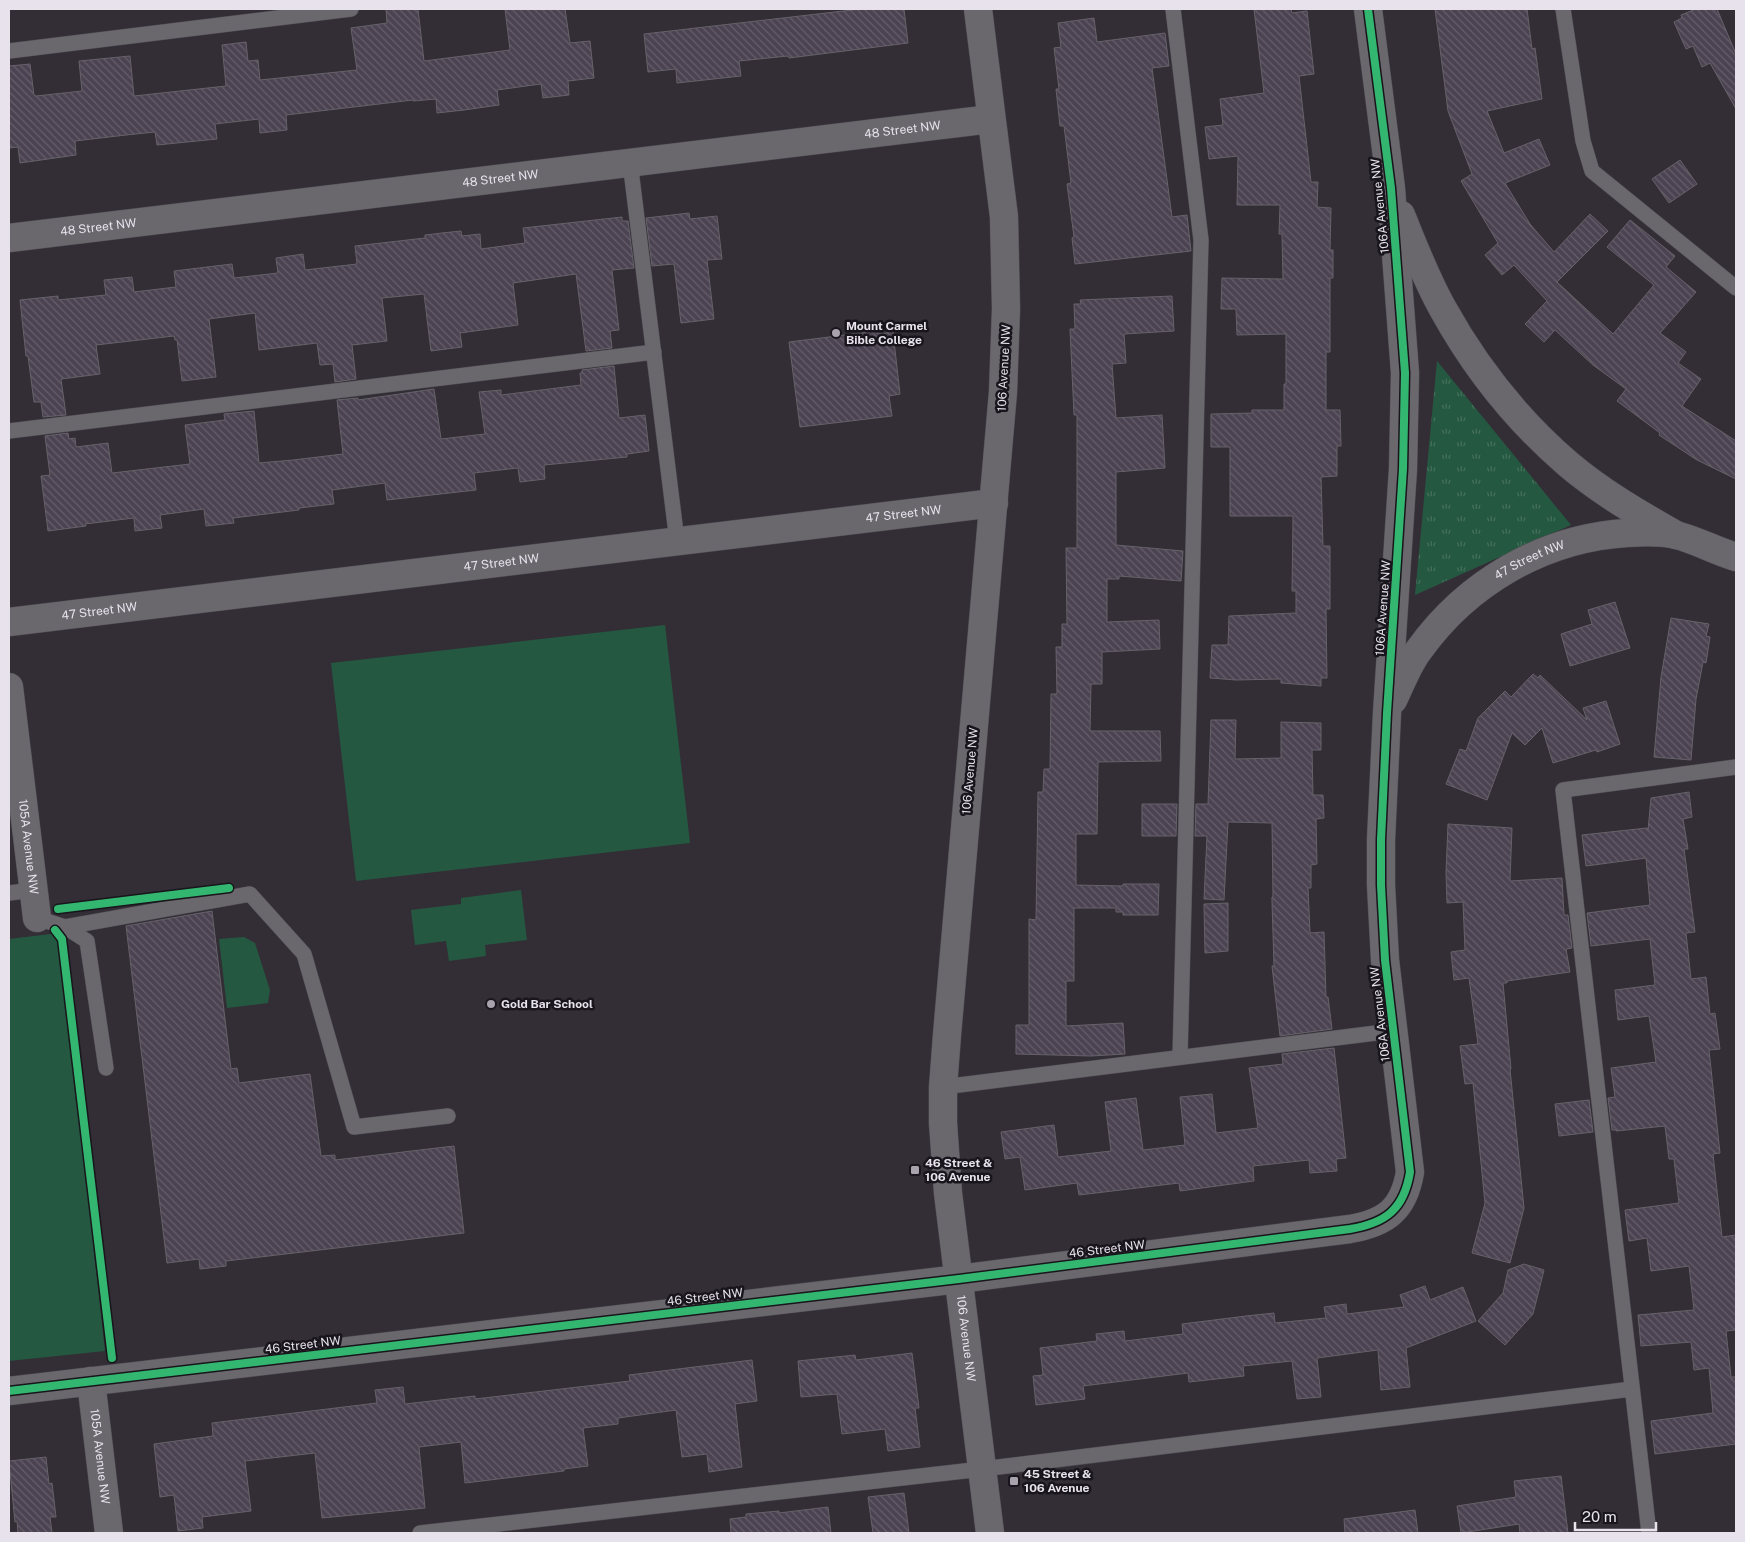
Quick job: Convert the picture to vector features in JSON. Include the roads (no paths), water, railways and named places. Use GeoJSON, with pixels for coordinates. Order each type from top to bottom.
{"type":"FeatureCollection","features":[{"type":"Feature","properties":{"kind":"street","name":"106 Avenue NW"},"geometry":{"type":"LineString","coordinates":[[978,9],[1004,217],[1006,309],[1004,392],[943,1087],[943,1123],[948,1193],[990,1533]]}},
{"type":"Feature","properties":{"kind":"street","name":"106A Avenue NW"},"geometry":{"type":"LineString","coordinates":[[1368,9],[1391,188],[1404,347],[1404,470],[1387,713],[1381,840],[1384,960],[1410,1172],[1408,1186],[1397,1207]]}},
{"type":"Feature","properties":{"kind":"street","name":"48 Street NW"},"geometry":{"type":"LineString","coordinates":[[9,238],[991,119]]}},
{"type":"Feature","properties":{"kind":"street","name":"106A Avenue NW"},"geometry":{"type":"LineString","coordinates":[[1391,188],[1421,264],[1442,308],[1489,381],[1517,414],[1570,465],[1605,491],[1676,535]]}},
{"type":"Feature","properties":{"kind":"street","name":"47 Street NW"},"geometry":{"type":"LineString","coordinates":[[9,622],[994,503]]}},
{"type":"Feature","properties":{"kind":"street","name":"47 Street NW"},"geometry":{"type":"LineString","coordinates":[[1387,713],[1417,652],[1458,604],[1495,576],[1537,554],[1600,536],[1637,532],[1676,535],[1736,557]]}},
{"type":"Feature","properties":{"kind":"street","name":"105A Avenue NW"},"geometry":{"type":"LineString","coordinates":[[9,687],[21,892],[37,918]]}},
{"type":"Feature","properties":{"kind":"street","name":"46 Street NW"},"geometry":{"type":"LineString","coordinates":[[9,1391],[959,1279],[1350,1229],[1376,1223],[1397,1207]]}},
{"type":"Feature","properties":{"kind":"street","name":"105A Avenue NW"},"geometry":{"type":"LineString","coordinates":[[91,1381],[109,1533]]}},
{"type":"Feature","properties":{"kind":"lane"},"geometry":{"type":"LineString","coordinates":[[9,51],[351,9]]}},
{"type":"Feature","properties":{"kind":"lane"},"geometry":{"type":"LineString","coordinates":[[1173,9],[1201,240],[1180,1057]]}},
{"type":"Feature","properties":{"kind":"lane"},"geometry":{"type":"LineString","coordinates":[[1563,9],[1583,141],[1592,171],[1736,288]]}},
{"type":"Feature","properties":{"kind":"lane"},"geometry":{"type":"LineString","coordinates":[[630,162],[677,541]]}},
{"type":"Feature","properties":{"kind":"lane"},"geometry":{"type":"LineString","coordinates":[[9,431],[654,352]]}},
{"type":"Feature","properties":{"kind":"lane"},"geometry":{"type":"LineString","coordinates":[[1649,1533],[1563,790],[1736,767]]}},
{"type":"Feature","properties":{"kind":"lane"},"geometry":{"type":"LineString","coordinates":[[65,927],[250,894],[304,954],[354,1127],[448,1116]]}},
{"type":"Feature","properties":{"kind":"lane"},"geometry":{"type":"LineString","coordinates":[[37,918],[65,927],[87,941],[106,1068]]}},
{"type":"Feature","properties":{"kind":"lane"},"geometry":{"type":"LineString","coordinates":[[943,1087],[1392,1031]]}},
{"type":"Feature","properties":{"kind":"lane"},"geometry":{"type":"LineString","coordinates":[[420,1533],[982,1469],[1632,1389]]}},
{"type":"Feature","properties":{"kind":"place","name":"Mount Carmel Bible College"},"geometry":{"type":"Point","coordinates":[836,333]}},
{"type":"Feature","properties":{"kind":"place","name":"Gold Bar School"},"geometry":{"type":"Point","coordinates":[491,1004]}},
{"type":"Feature","properties":{"kind":"place","name":"46 Street & 106 Avenue"},"geometry":{"type":"Point","coordinates":[915,1170]}},
{"type":"Feature","properties":{"kind":"place","name":"45 Street & 106 Avenue"},"geometry":{"type":"Point","coordinates":[1014,1481]}}]}
